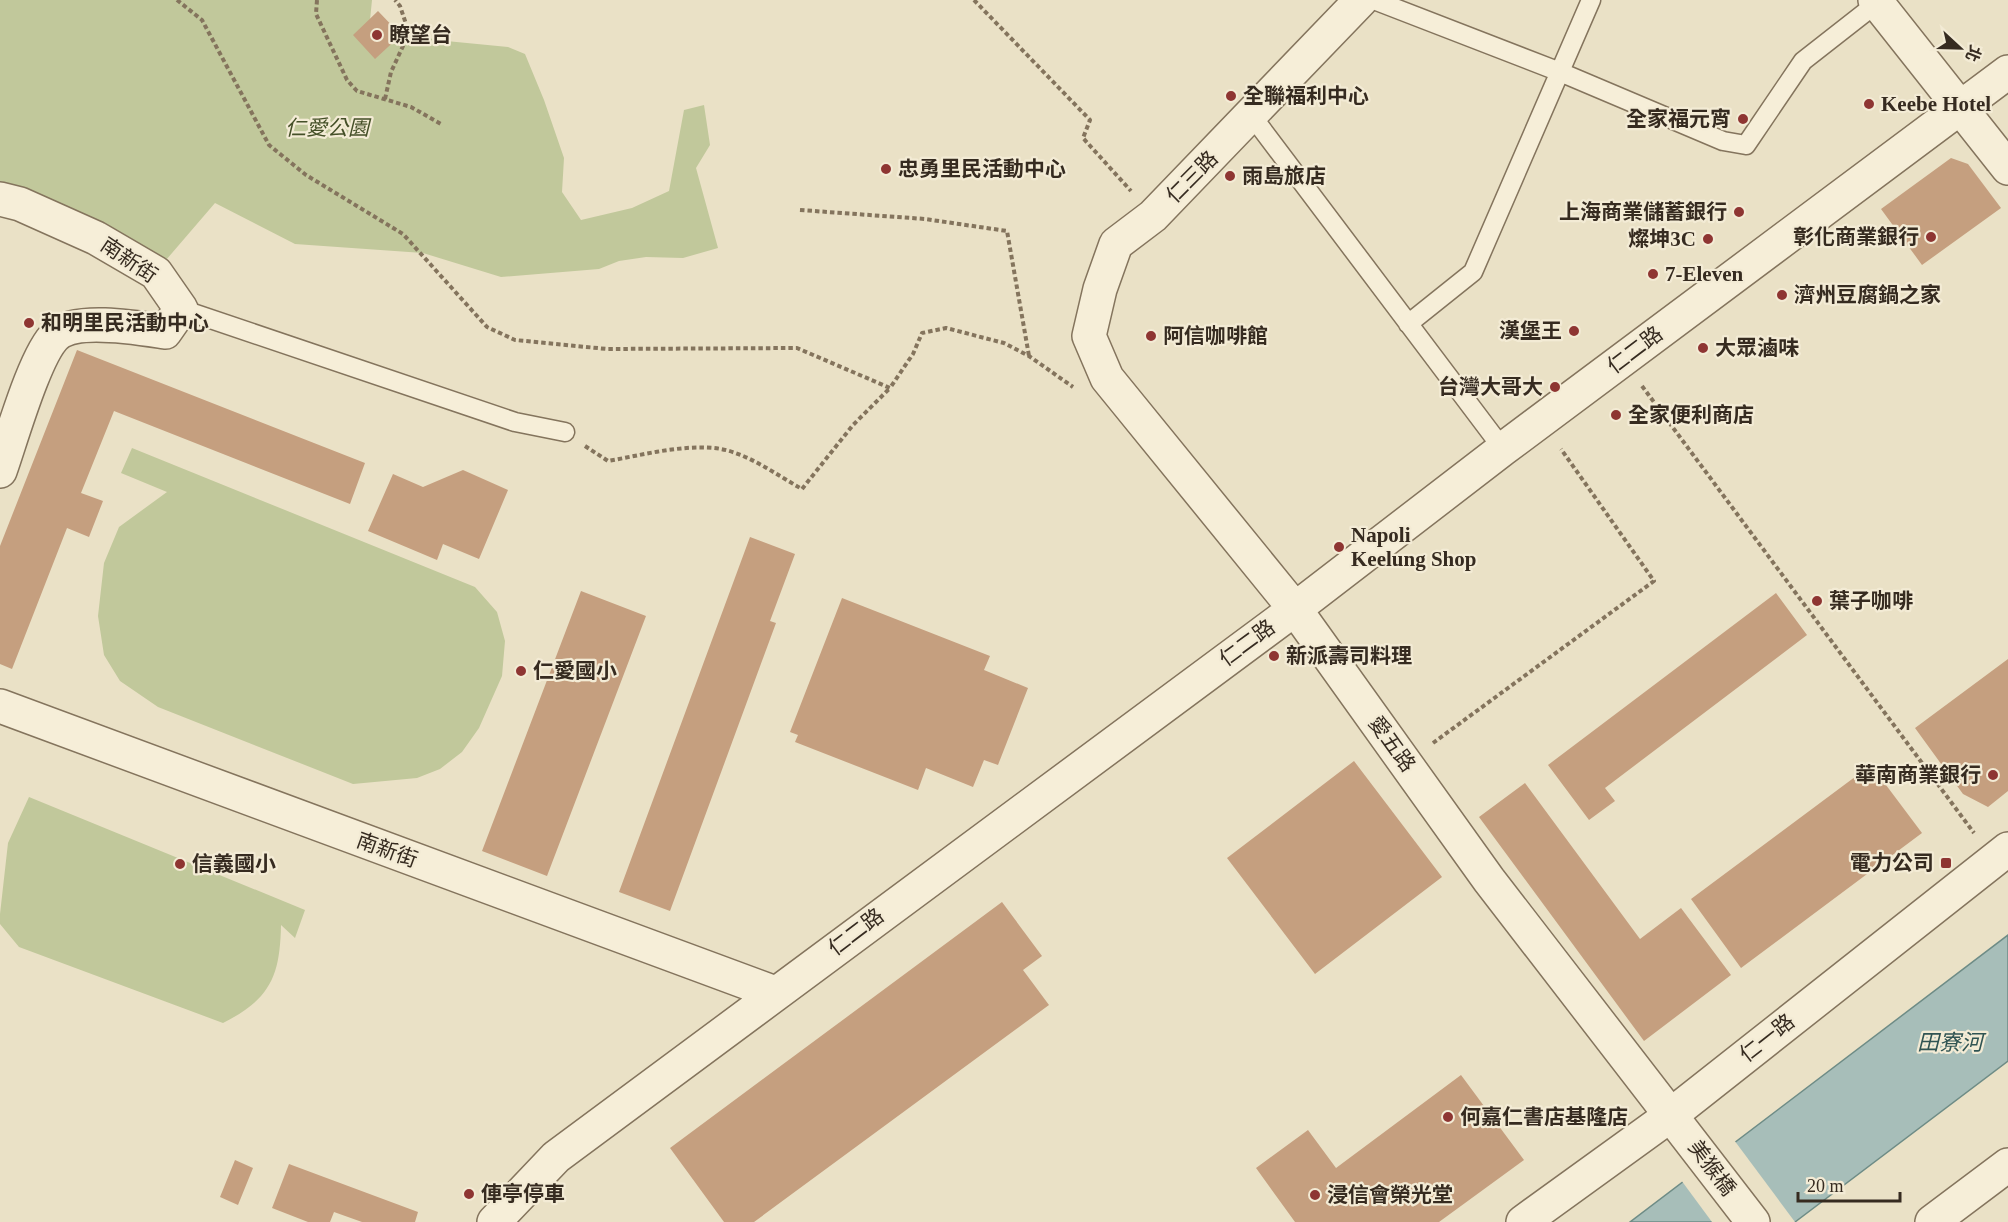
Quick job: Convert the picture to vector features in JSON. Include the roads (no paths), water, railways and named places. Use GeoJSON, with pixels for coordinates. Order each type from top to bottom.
{"type":"FeatureCollection","features":[{"type":"Feature","properties":{"kind":"street","name":"仁三路"},"geometry":{"type":"LineString","coordinates":[[1107,378],[1089,336],[1100,289],[1116,244],[1153,216],[1252,116],[1361,0]]}},
{"type":"Feature","properties":{"kind":"street"},"geometry":{"type":"LineString","coordinates":[[1878,1],[2008,168]]}},
{"type":"Feature","properties":{"kind":"street","name":"仁二路"},"geometry":{"type":"LineString","coordinates":[[494,1222],[556,1157],[1295,609],[1503,449],[2008,72]]}},
{"type":"Feature","properties":{"kind":"street","name":"南新街"},"geometry":{"type":"LineString","coordinates":[[0,199],[20,204],[96,238],[156,273],[181,309]]}},
{"type":"Feature","properties":{"kind":"street"},"geometry":{"type":"LineString","coordinates":[[0,471],[34,371],[57,335],[82,325],[165,332],[181,309]]}},
{"type":"Feature","properties":{"kind":"street","name":"愛五路"},"geometry":{"type":"LineString","coordinates":[[1107,378],[1295,609],[1489,880],[1671,1115]]}},
{"type":"Feature","properties":{"kind":"street","name":"南新街"},"geometry":{"type":"LineString","coordinates":[[0,706],[775,993]]}},
{"type":"Feature","properties":{"kind":"street","name":"仁一路"},"geometry":{"type":"LineString","coordinates":[[1523,1222],[1671,1115],[2001,855]]}},
{"type":"Feature","properties":{"kind":"street","name":"美猴橋"},"geometry":{"type":"LineString","coordinates":[[1671,1115],[1752,1222]]}},
{"type":"Feature","properties":{"kind":"street"},"geometry":{"type":"LineString","coordinates":[[1932,1222],[2008,1165]]}},
{"type":"Feature","properties":{"kind":"lane"},"geometry":{"type":"LineString","coordinates":[[1374,0],[1560,72],[1723,141],[1746,146],[1803,61],[1878,1]]}},
{"type":"Feature","properties":{"kind":"lane"},"geometry":{"type":"LineString","coordinates":[[1408,324],[1473,272],[1591,0]]}},
{"type":"Feature","properties":{"kind":"lane"},"geometry":{"type":"LineString","coordinates":[[1252,116],[1503,449]]}},
{"type":"Feature","properties":{"kind":"lane"},"geometry":{"type":"LineString","coordinates":[[181,309],[515,422],[565,432]]}},
{"type":"Feature","properties":{"kind":"water","name":"田寮河"},"geometry":{"type":"Polygon","coordinates":[[[2008,935],[2008,1061],[1795,1222],[1630,1222],[2008,935]]]}},
{"type":"Feature","properties":{"kind":"place","name":"瞭望台"},"geometry":{"type":"Point","coordinates":[377,35]}},
{"type":"Feature","properties":{"kind":"place","name":"全聯福利中心"},"geometry":{"type":"Point","coordinates":[1231,96]}},
{"type":"Feature","properties":{"kind":"place","name":"Keebe Hotel"},"geometry":{"type":"Point","coordinates":[1869,104]}},
{"type":"Feature","properties":{"kind":"place","name":"全家福元宵"},"geometry":{"type":"Point","coordinates":[1743,119]}},
{"type":"Feature","properties":{"kind":"place","name":"忠勇里民活動中心"},"geometry":{"type":"Point","coordinates":[886,169]}},
{"type":"Feature","properties":{"kind":"place","name":"雨島旅店"},"geometry":{"type":"Point","coordinates":[1230,176]}},
{"type":"Feature","properties":{"kind":"place","name":"上海商業儲蓄銀行"},"geometry":{"type":"Point","coordinates":[1739,212]}},
{"type":"Feature","properties":{"kind":"place","name":"彰化商業銀行"},"geometry":{"type":"Point","coordinates":[1931,237]}},
{"type":"Feature","properties":{"kind":"place","name":"燦坤3C"},"geometry":{"type":"Point","coordinates":[1708,239]}},
{"type":"Feature","properties":{"kind":"place","name":"7-Eleven"},"geometry":{"type":"Point","coordinates":[1653,274]}},
{"type":"Feature","properties":{"kind":"place","name":"濟州豆腐鍋之家"},"geometry":{"type":"Point","coordinates":[1782,295]}},
{"type":"Feature","properties":{"kind":"place","name":"和明里民活動中心"},"geometry":{"type":"Point","coordinates":[29,323]}},
{"type":"Feature","properties":{"kind":"place","name":"漢堡王"},"geometry":{"type":"Point","coordinates":[1574,331]}},
{"type":"Feature","properties":{"kind":"place","name":"阿信咖啡館"},"geometry":{"type":"Point","coordinates":[1151,336]}},
{"type":"Feature","properties":{"kind":"place","name":"大眾滷味"},"geometry":{"type":"Point","coordinates":[1703,348]}},
{"type":"Feature","properties":{"kind":"place","name":"台灣大哥大"},"geometry":{"type":"Point","coordinates":[1555,387]}},
{"type":"Feature","properties":{"kind":"place","name":"全家便利商店"},"geometry":{"type":"Point","coordinates":[1616,415]}},
{"type":"Feature","properties":{"kind":"place","name":"Napoli Keelung Shop"},"geometry":{"type":"Point","coordinates":[1339,547]}},
{"type":"Feature","properties":{"kind":"place","name":"葉子咖啡"},"geometry":{"type":"Point","coordinates":[1817,601]}},
{"type":"Feature","properties":{"kind":"place","name":"新派壽司料理"},"geometry":{"type":"Point","coordinates":[1274,656]}},
{"type":"Feature","properties":{"kind":"place","name":"仁愛國小"},"geometry":{"type":"Point","coordinates":[521,671]}},
{"type":"Feature","properties":{"kind":"place","name":"華南商業銀行"},"geometry":{"type":"Point","coordinates":[1993,775]}},
{"type":"Feature","properties":{"kind":"place","name":"電力公司"},"geometry":{"type":"Point","coordinates":[1946,863]}},
{"type":"Feature","properties":{"kind":"place","name":"信義國小"},"geometry":{"type":"Point","coordinates":[180,864]}},
{"type":"Feature","properties":{"kind":"place","name":"何嘉仁書店基隆店"},"geometry":{"type":"Point","coordinates":[1448,1117]}},
{"type":"Feature","properties":{"kind":"place","name":"俥亭停車"},"geometry":{"type":"Point","coordinates":[469,1194]}},
{"type":"Feature","properties":{"kind":"place","name":"浸信會榮光堂"},"geometry":{"type":"Point","coordinates":[1315,1195]}},
{"type":"Feature","properties":{"kind":"park label","name":"仁愛公園"},"geometry":{"type":"Point","coordinates":[327,128]}}]}
